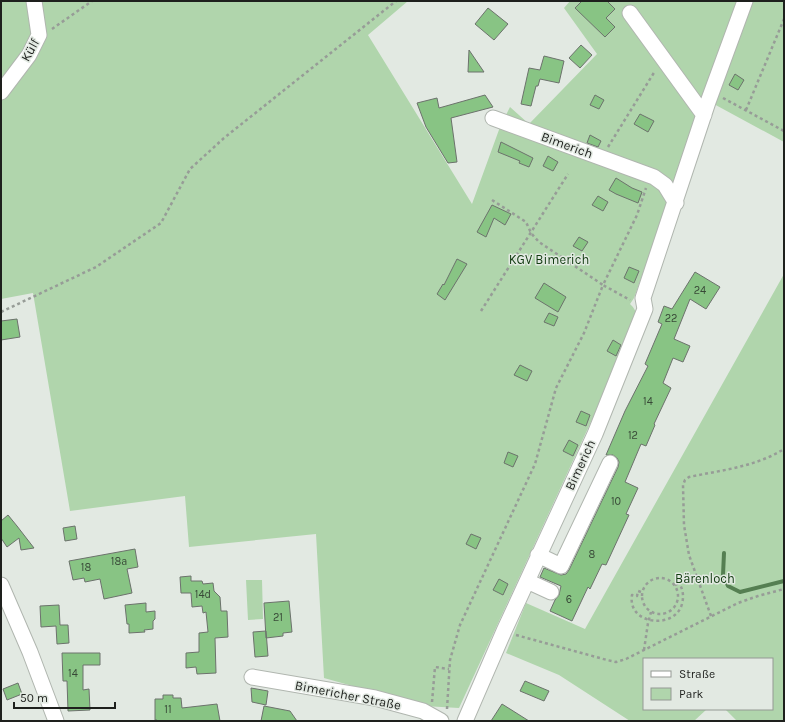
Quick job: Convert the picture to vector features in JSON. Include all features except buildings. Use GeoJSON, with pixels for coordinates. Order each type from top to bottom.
{"type":"FeatureCollection","features":[{"type":"Feature","properties":{"kind":"street","name":"Külf"},"geometry":{"type":"LineString","coordinates":[[1,92],[29,55],[39,35],[34,1]]}},
{"type":"Feature","properties":{"kind":"street","name":"Bimerich"},"geometry":{"type":"LineString","coordinates":[[465,721],[538,555],[595,434],[645,309],[643,298],[676,203],[704,115],[745,1]]}},
{"type":"Feature","properties":{"kind":"street"},"geometry":{"type":"LineString","coordinates":[[630,13],[704,115]]}},
{"type":"Feature","properties":{"kind":"street","name":"Bimerich"},"geometry":{"type":"LineString","coordinates":[[493,118],[650,175],[665,184],[676,203]]}},
{"type":"Feature","properties":{"kind":"street"},"geometry":{"type":"LineString","coordinates":[[538,555],[561,566],[610,463]]}},
{"type":"Feature","properties":{"kind":"street"},"geometry":{"type":"LineString","coordinates":[[527,581],[551,592]]}},
{"type":"Feature","properties":{"kind":"street"},"geometry":{"type":"LineString","coordinates":[[1,585],[30,652],[56,721]]}},
{"type":"Feature","properties":{"kind":"street","name":"Bimericher Straße"},"geometry":{"type":"LineString","coordinates":[[252,677],[375,698],[444,717]]}},
{"type":"Feature","properties":{"kind":"path"},"geometry":{"type":"LineString","coordinates":[[39,35],[56,28],[92,1]]}},
{"type":"Feature","properties":{"kind":"path"},"geometry":{"type":"LineString","coordinates":[[1,312],[96,267],[161,224],[190,169],[224,138],[396,1]]}},
{"type":"Feature","properties":{"kind":"path"},"geometry":{"type":"LineString","coordinates":[[746,110],[784,19]]}},
{"type":"Feature","properties":{"kind":"path"},"geometry":{"type":"LineString","coordinates":[[601,157],[664,58]]}},
{"type":"Feature","properties":{"kind":"path"},"geometry":{"type":"LineString","coordinates":[[712,92],[784,131]]}},
{"type":"Feature","properties":{"kind":"path"},"geometry":{"type":"LineString","coordinates":[[480,311],[568,174]]}},
{"type":"Feature","properties":{"kind":"path"},"geometry":{"type":"LineString","coordinates":[[444,717],[447,704],[449,669],[460,625],[535,464],[556,388],[584,333],[603,285],[637,215],[650,175]]}},
{"type":"Feature","properties":{"kind":"path"},"geometry":{"type":"LineString","coordinates":[[492,200],[526,222],[531,233],[539,242],[603,285],[632,301]]}},
{"type":"Feature","properties":{"kind":"path"},"geometry":{"type":"LineString","coordinates":[[711,616],[689,556],[684,525],[683,485],[689,477],[738,468],[764,460],[784,450]]}},
{"type":"Feature","properties":{"kind":"path"},"geometry":{"type":"LineString","coordinates":[[675,585],[696,575]]}},
{"type":"Feature","properties":{"kind":"path"},"geometry":{"type":"LineString","coordinates":[[659,577],[665,578],[675,585],[678,596],[674,608],[669,612],[657,614],[651,612],[643,604],[641,592],[648,581],[659,577]]}},
{"type":"Feature","properties":{"kind":"path"},"geometry":{"type":"LineString","coordinates":[[641,592],[638,591],[636,596],[632,595],[632,603],[636,613],[641,618],[649,620],[667,620],[680,610],[683,600],[683,593],[679,583]]}},
{"type":"Feature","properties":{"kind":"path"},"geometry":{"type":"LineString","coordinates":[[504,631],[616,662],[626,660],[738,603],[784,589]]}},
{"type":"Feature","properties":{"kind":"path"},"geometry":{"type":"LineString","coordinates":[[644,650],[651,612]]}},
{"type":"Feature","properties":{"kind":"path"},"geometry":{"type":"LineString","coordinates":[[432,703],[435,667],[449,669]]}},
{"type":"Feature","properties":{"kind":"path"},"geometry":{"type":"LineString","coordinates":[[440,704],[447,704]]}},
{"type":"Feature","properties":{"kind":"green space","name":"KGV Bimerich"},"geometry":{"type":"Polygon","coordinates":[[[1,1],[408,1],[368,35],[472,204],[500,127],[510,107],[529,124],[597,54],[564,8],[570,1],[784,1],[784,142],[712,103],[697,111],[670,197],[634,298],[630,304],[636,313],[636,324],[459,708],[424,706],[324,678],[316,534],[189,547],[185,496],[70,511],[33,293],[1,299],[1,1]]]}},
{"type":"Feature","properties":{"kind":"green space","name":"Bärenloch"},"geometry":{"type":"Polygon","coordinates":[[[784,274],[784,721],[737,721],[726,710],[773,710],[773,658],[643,658],[643,710],[706,710],[694,721],[630,721],[559,675],[506,653],[526,603],[585,629],[784,274]]]}},
{"type":"Feature","properties":{"kind":"green space"},"geometry":{"type":"Polygon","coordinates":[[[246,580],[262,580],[263,619],[248,620],[246,580]]]}},
{"type":"Feature","properties":{"kind":"waterway"},"geometry":{"type":"LineString","coordinates":[[724,553],[723,575],[728,586],[740,592],[784,581]]}}]}
